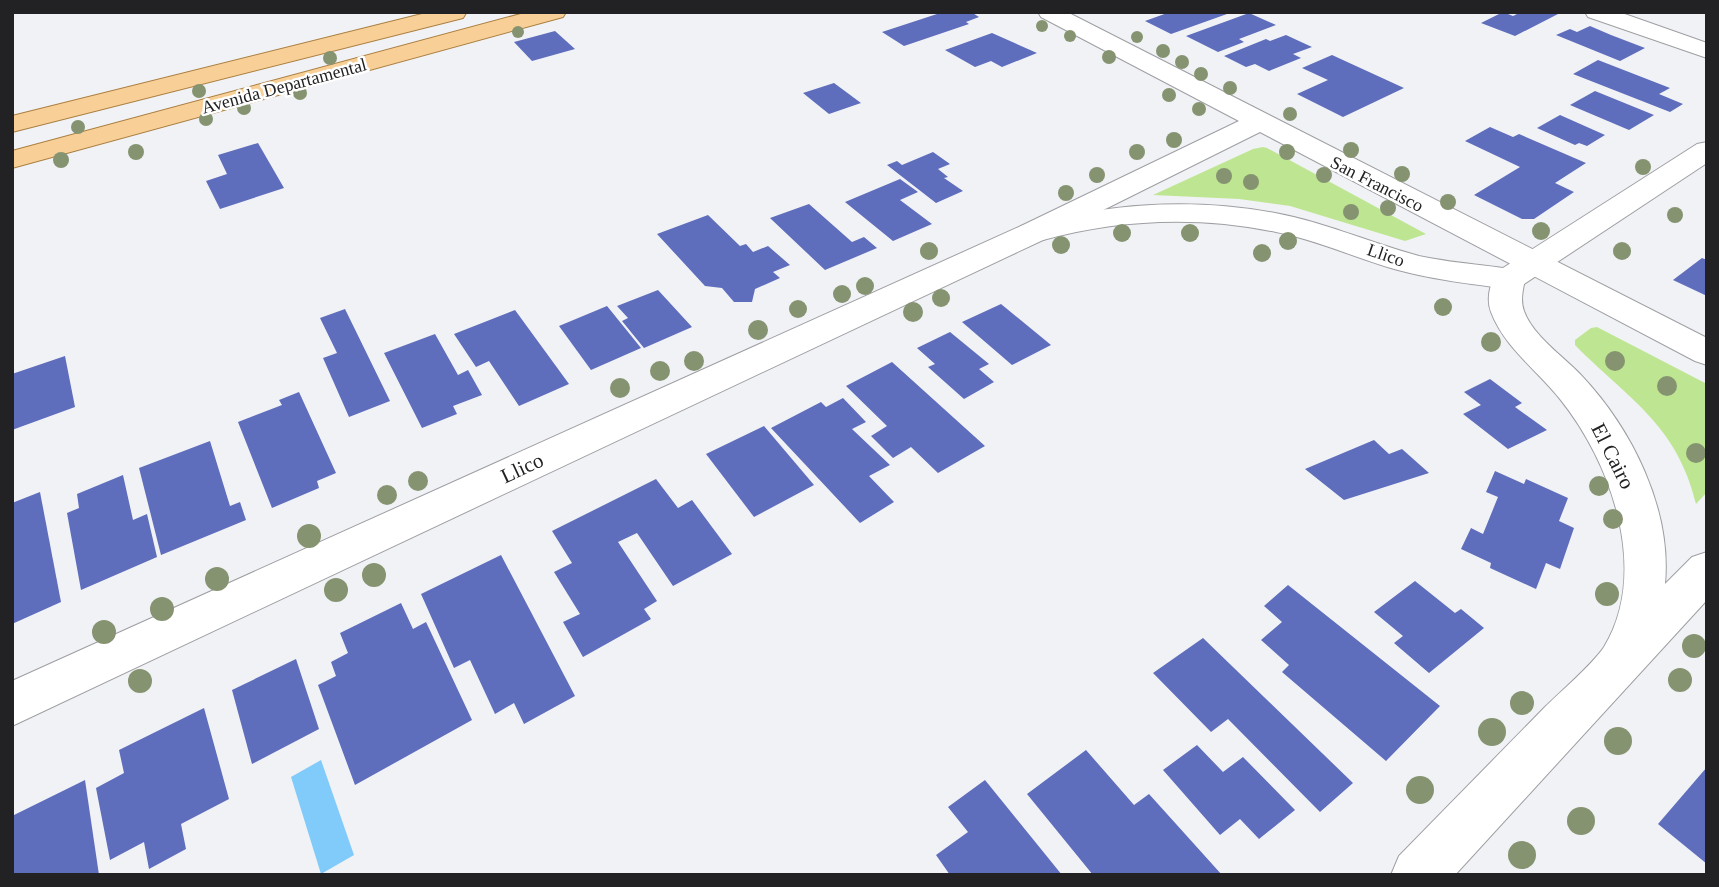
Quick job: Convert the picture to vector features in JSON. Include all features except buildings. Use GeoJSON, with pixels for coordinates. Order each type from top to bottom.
{"type":"FeatureCollection","features":[{"type":"Feature","properties":{"kind":"main road","name":"Avenida Departamental"},"geometry":{"type":"LineString","coordinates":[[12,124],[457,12]]}},
{"type":"Feature","properties":{"kind":"main road","name":"Avenida Departamental"},"geometry":{"type":"LineString","coordinates":[[12,160],[555,12]]}},
{"type":"Feature","properties":{"kind":"street","name":"San Francisco"},"geometry":{"type":"LineString","coordinates":[[1049,12],[1259,122],[1521,272],[1707,353]]}},
{"type":"Feature","properties":{"kind":"street"},"geometry":{"type":"LineString","coordinates":[[1596,12],[1707,51]]}},
{"type":"Feature","properties":{"kind":"street","name":"Llico"},"geometry":{"type":"LineString","coordinates":[[12,704],[1032,233],[1259,122]]}},
{"type":"Feature","properties":{"kind":"street"},"geometry":{"type":"LineString","coordinates":[[1521,272],[1707,150]]}},
{"type":"Feature","properties":{"kind":"street","name":"Llico"},"geometry":{"type":"LineString","coordinates":[[1032,233],[1088,218],[1118,214],[1211,213],[1309,230],[1409,263],[1521,272]]}},
{"type":"Feature","properties":{"kind":"street","name":"El Cairo"},"geometry":{"type":"LineString","coordinates":[[1521,272],[1504,301],[1517,330],[1572,388],[1593,415],[1611,444],[1636,504],[1646,567],[1637,619],[1622,659]]}},
{"type":"Feature","properties":{"kind":"street","name":"El Cairo"},"geometry":{"type":"LineString","coordinates":[[1418,875],[1707,570]]}},
{"type":"Feature","properties":{"kind":"green space"},"geometry":{"type":"Polygon","coordinates":[[[1263,147],[1426,234],[1405,241],[1290,206],[1239,199],[1153,195],[1253,149],[1263,147]]]}},
{"type":"Feature","properties":{"kind":"green space"},"geometry":{"type":"Polygon","coordinates":[[[1597,327],[1707,384],[1707,492],[1696,504],[1687,476],[1663,433],[1648,414],[1575,345],[1575,340],[1591,328],[1597,327]]]}},
{"type":"Feature","properties":{"kind":"water"},"geometry":{"type":"Polygon","coordinates":[[[321,760],[354,855],[321,874],[291,777],[321,760]]]}}]}
